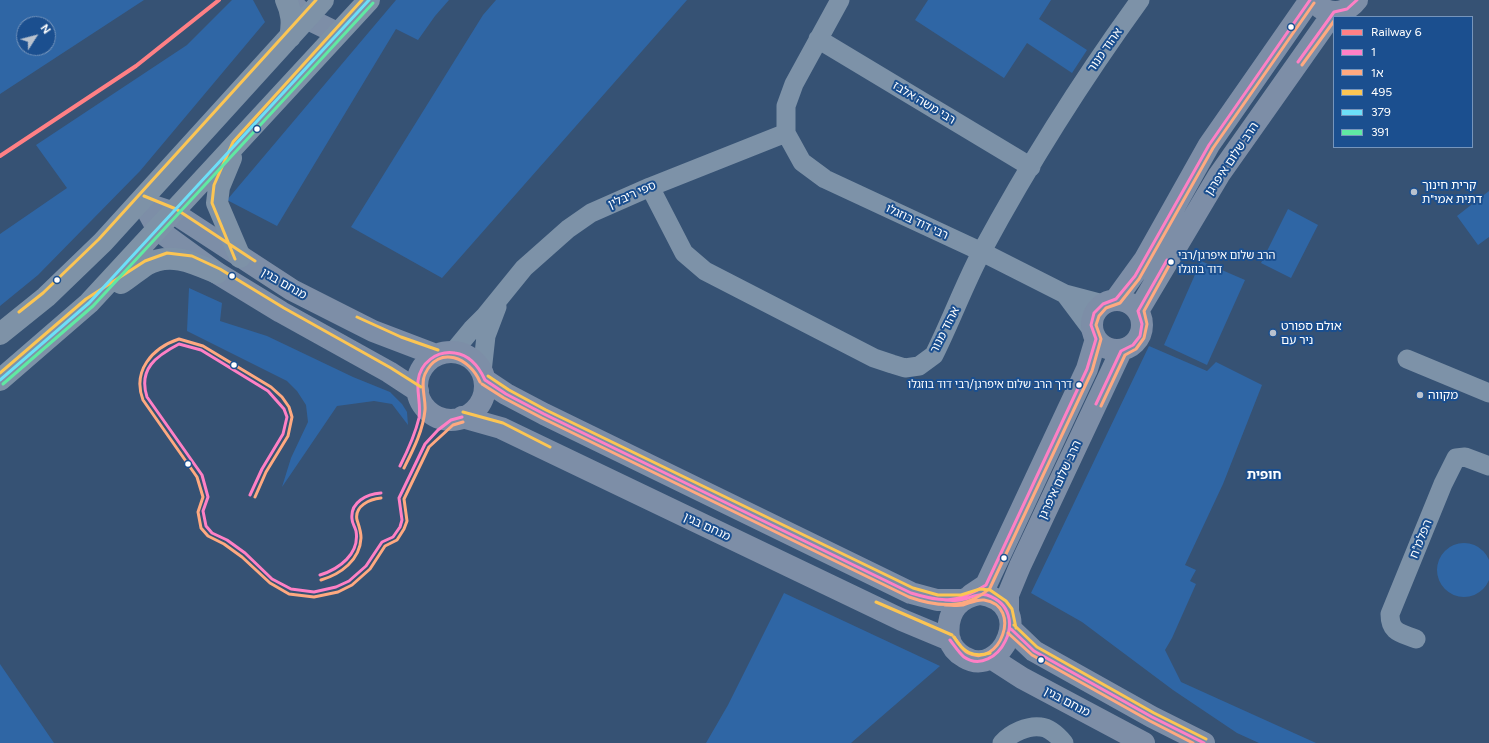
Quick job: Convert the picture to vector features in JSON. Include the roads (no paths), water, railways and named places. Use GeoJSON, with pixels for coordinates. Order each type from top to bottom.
{"type":"FeatureCollection","features":[{"type":"Feature","properties":{"kind":"highway"},"geometry":{"type":"LineString","coordinates":[[286,0],[290,8],[293,24],[290,36]]}},
{"type":"Feature","properties":{"kind":"highway"},"geometry":{"type":"LineString","coordinates":[[0,380],[89,303],[174,213],[337,33],[369,0]]}},
{"type":"Feature","properties":{"kind":"highway"},"geometry":{"type":"LineString","coordinates":[[0,334],[46,297],[103,242],[142,201],[290,36],[315,6]]}},
{"type":"Feature","properties":{"kind":"highway"},"geometry":{"type":"LineString","coordinates":[[237,144],[218,187],[217,203],[240,257]]}},
{"type":"Feature","properties":{"kind":"highway"},"geometry":{"type":"LineString","coordinates":[[89,303],[147,265],[167,258],[190,261],[217,273]]}},
{"type":"Feature","properties":{"kind":"main road"},"geometry":{"type":"LineString","coordinates":[[289,0],[315,6],[337,33]]}},
{"type":"Feature","properties":{"kind":"main road","name":"הרב שלום איפרגן"},"geometry":{"type":"LineString","coordinates":[[1109,302],[1145,259],[1209,144],[1310,0]]}},
{"type":"Feature","properties":{"kind":"main road"},"geometry":{"type":"LineString","coordinates":[[1314,0],[1322,8],[1334,12],[1347,9],[1356,0]]}},
{"type":"Feature","properties":{"kind":"main road","name":"הרב שלום איפרגן"},"geometry":{"type":"LineString","coordinates":[[1138,311],[1219,175],[1334,12]]}},
{"type":"Feature","properties":{"kind":"main road","name":"מנחם בגין"},"geometry":{"type":"LineString","coordinates":[[142,201],[174,213],[292,290],[373,331],[444,353]]}},
{"type":"Feature","properties":{"kind":"main road","name":"מנחם בגין"},"geometry":{"type":"LineString","coordinates":[[142,201],[158,230],[217,273],[280,312],[389,372],[418,391]]}},
{"type":"Feature","properties":{"kind":"main road"},"geometry":{"type":"LineString","coordinates":[[1109,302],[1129,303],[1138,311],[1142,324],[1140,337],[1132,345],[1121,350],[1107,348],[1094,334],[1094,313],[1109,302]]}},
{"type":"Feature","properties":{"kind":"main road","name":"הרב שלום איפרגן"},"geometry":{"type":"LineString","coordinates":[[966,598],[986,585],[1087,369],[1094,334]]}},
{"type":"Feature","properties":{"kind":"main road","name":"הרב שלום איפרגן"},"geometry":{"type":"LineString","coordinates":[[1009,621],[1008,595],[1020,566],[1121,350]]}},
{"type":"Feature","properties":{"kind":"main road"},"geometry":{"type":"LineString","coordinates":[[444,353],[468,356],[474,360],[483,376],[485,391],[479,405],[471,413],[462,417],[451,420],[436,416],[421,402],[418,391],[418,379],[422,369],[444,353]]}},
{"type":"Feature","properties":{"kind":"main road"},"geometry":{"type":"LineString","coordinates":[[483,376],[506,394],[551,418],[911,593],[937,600],[966,598],[980,594],[997,599],[1009,621],[1034,651],[1152,717],[1204,743]]}},
{"type":"Feature","properties":{"kind":"main road","name":"מנחם בגין"},"geometry":{"type":"LineString","coordinates":[[462,417],[500,428],[895,617],[950,640]]}},
{"type":"Feature","properties":{"kind":"main road"},"geometry":{"type":"LineString","coordinates":[[966,598],[955,607],[950,616],[948,625],[950,640],[959,654],[967,659],[984,661],[991,658],[1002,648],[1009,621]]}},
{"type":"Feature","properties":{"kind":"main road","name":"מנחם בגין"},"geometry":{"type":"LineString","coordinates":[[991,658],[1022,678],[1144,743]]}},
{"type":"Feature","properties":{"kind":"street"},"geometry":{"type":"LineString","coordinates":[[786,133],[786,106],[794,84],[840,0]]}},
{"type":"Feature","properties":{"kind":"street","name":"אהוד מנור"},"geometry":{"type":"LineString","coordinates":[[650,187],[684,253],[705,271],[874,358],[905,368],[919,366],[934,355],[982,252],[1031,167],[1092,67],[1140,0]]}},
{"type":"Feature","properties":{"kind":"street","name":"רבי משה אלבז"},"geometry":{"type":"LineString","coordinates":[[818,38],[1031,167]]}},
{"type":"Feature","properties":{"kind":"street","name":"רבי דוד בוזגלו"},"geometry":{"type":"LineString","coordinates":[[786,133],[802,162],[826,179],[982,252],[1065,294],[1109,302]]}},
{"type":"Feature","properties":{"kind":"street","name":"ספי ריבלין"},"geometry":{"type":"LineString","coordinates":[[444,353],[485,316],[524,268],[568,229],[591,214],[650,187],[786,133]]}},
{"type":"Feature","properties":{"kind":"street","name":"רבי דוד בוזגלו"},"geometry":{"type":"LineString","coordinates":[[1065,294],[1094,334]]}},
{"type":"Feature","properties":{"kind":"street","name":"ספי ריבלין"},"geometry":{"type":"LineString","coordinates":[[483,376],[486,336],[502,295]]}},
{"type":"Feature","properties":{"kind":"street"},"geometry":{"type":"LineString","coordinates":[[1407,359],[1489,393]]}},
{"type":"Feature","properties":{"kind":"street","name":"הפלמ\"ח"},"geometry":{"type":"LineString","coordinates":[[1416,639],[1396,631],[1390,624],[1390,614],[1443,484],[1456,458],[1465,457],[1489,466]]}},
{"type":"Feature","properties":{"kind":"street"},"geometry":{"type":"LineString","coordinates":[[1002,743],[1021,730],[1042,727],[1056,735],[1064,743]]}},
{"type":"Feature","properties":{"kind":"rail line","name":"6"},"geometry":{"type":"LineString","coordinates":[[0,156],[136,66],[219,0]]}},
{"type":"Feature","properties":{"kind":"place","name":"קרית חינוך דתית אמי\"ת"},"geometry":{"type":"Point","coordinates":[1414,192]}},
{"type":"Feature","properties":{"kind":"place","name":"הרב שלום איפרגן/רבי דוד בוזגלו"},"geometry":{"type":"Point","coordinates":[1171,262]}},
{"type":"Feature","properties":{"kind":"place","name":"אולם ספורט ניר עם"},"geometry":{"type":"Point","coordinates":[1273,333]}},
{"type":"Feature","properties":{"kind":"place","name":"דרך הרב שלום איפרגן/רבי דוד בוזגלו"},"geometry":{"type":"Point","coordinates":[1079,385]}},
{"type":"Feature","properties":{"kind":"place","name":"מקווה"},"geometry":{"type":"Point","coordinates":[1420,395]}},
{"type":"Feature","properties":{"kind":"district","name":"חופית"},"geometry":{"type":"Point","coordinates":[1264,475]}}]}
